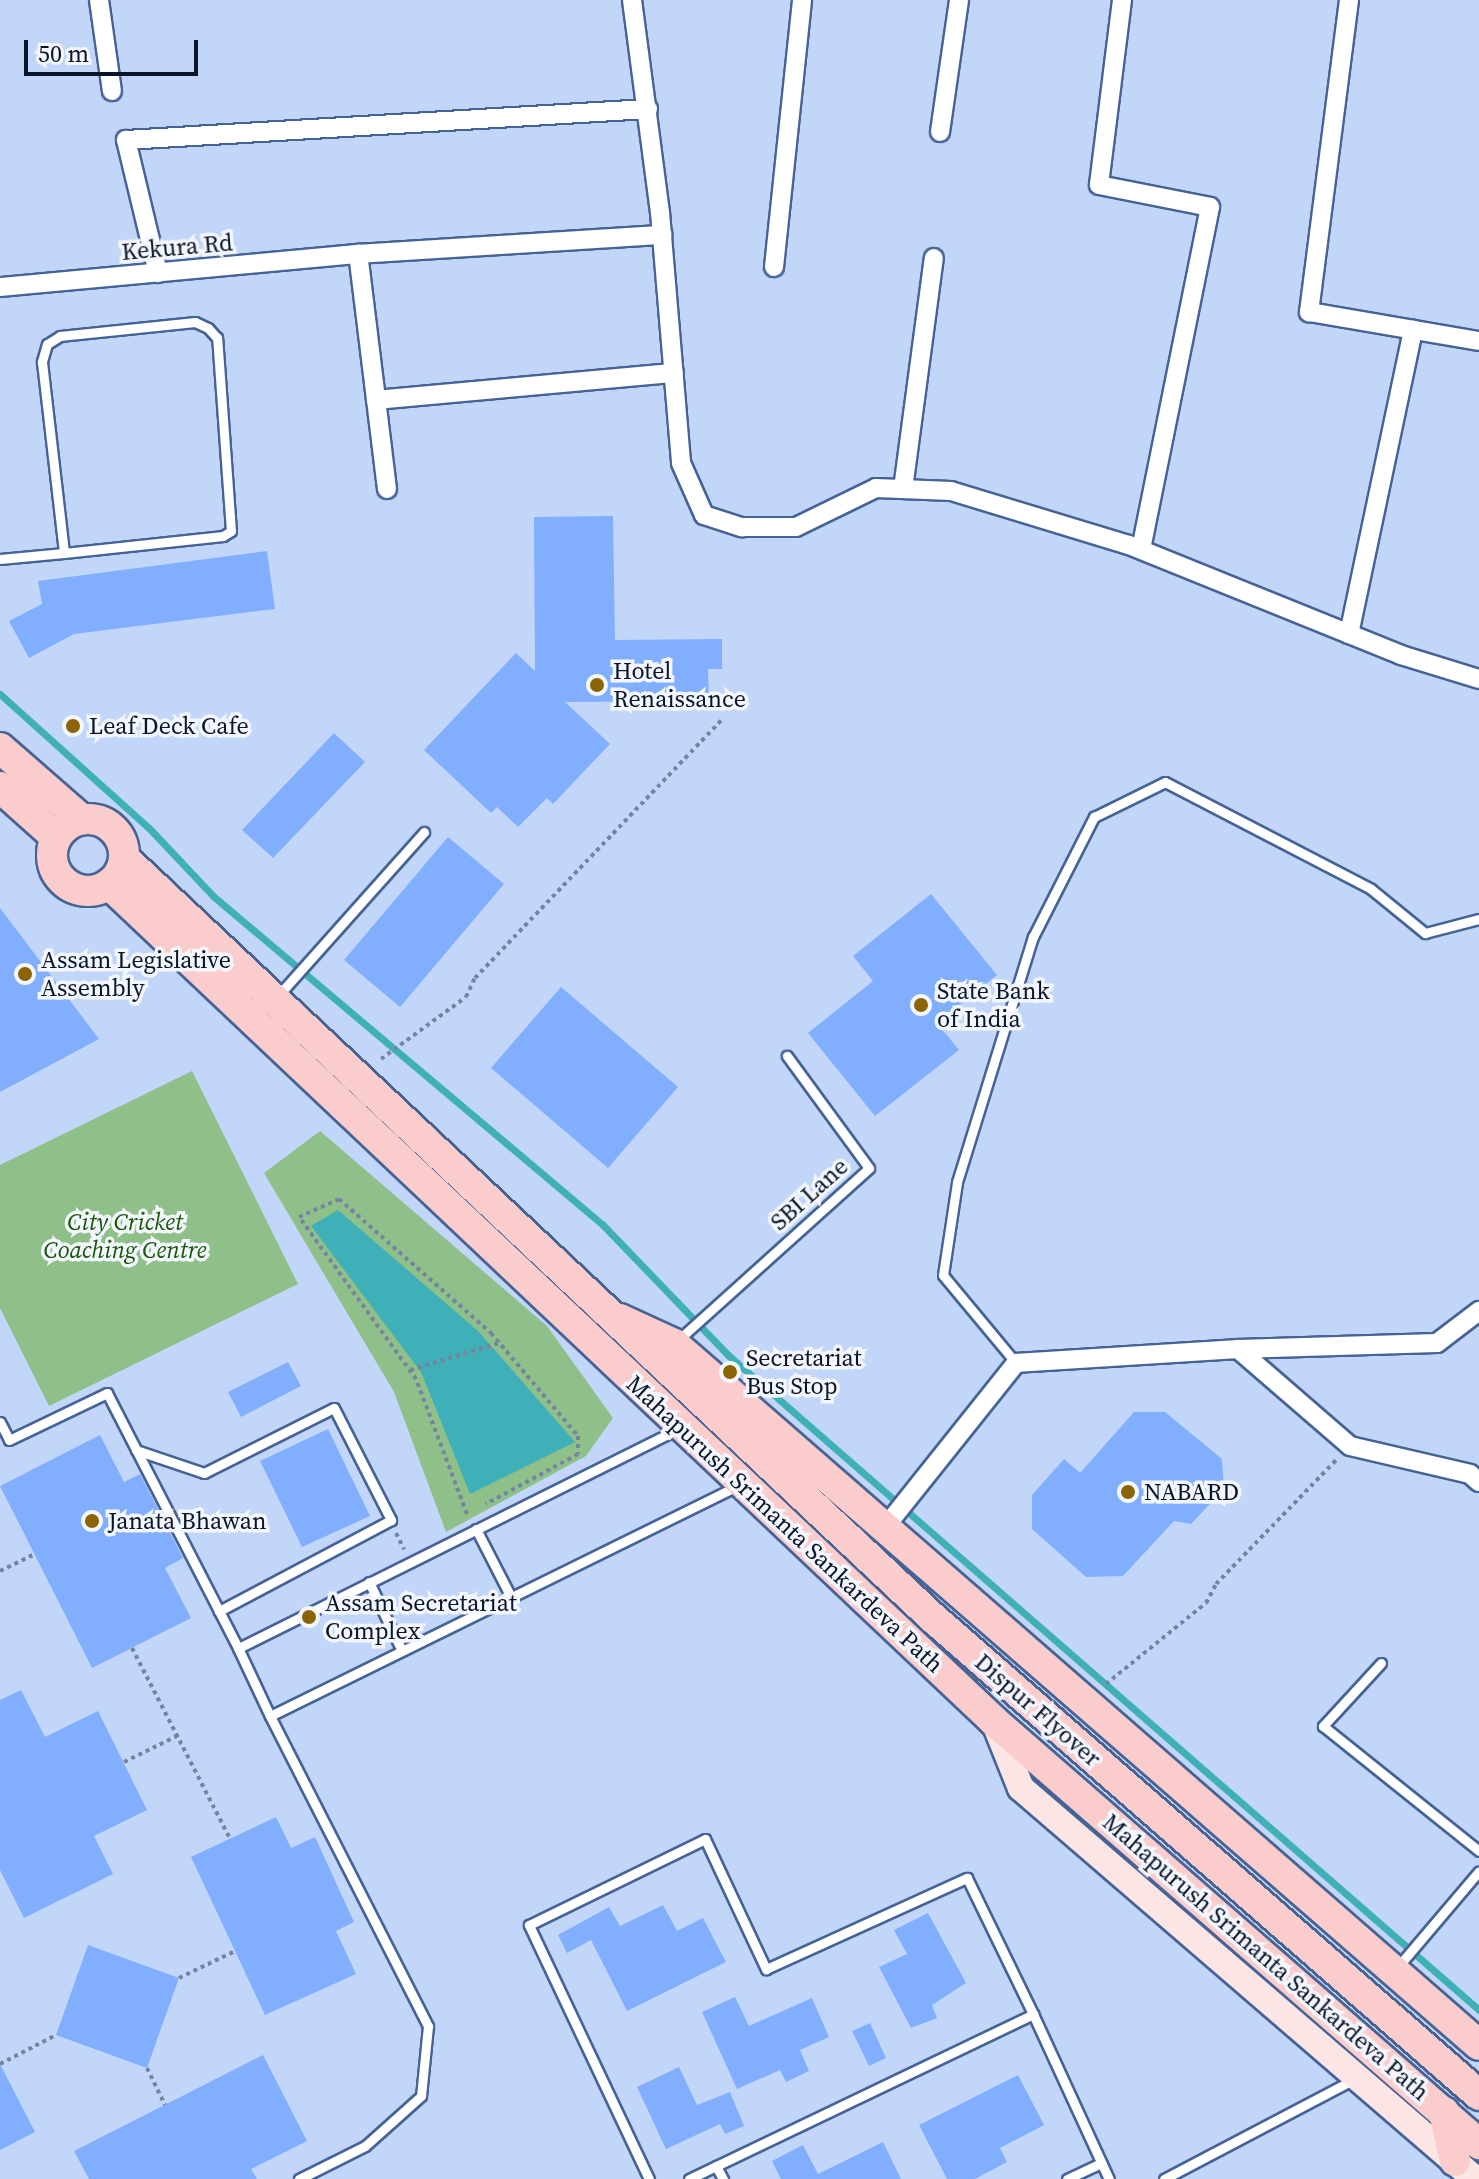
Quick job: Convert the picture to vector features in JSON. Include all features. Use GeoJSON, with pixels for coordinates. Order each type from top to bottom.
{"type":"FeatureCollection","features":[{"type":"Feature","properties":{"kind":"main road"},"geometry":{"type":"LineString","coordinates":[[0,748],[81,819],[111,826],[117,871],[282,991],[606,1315],[682,1337],[1398,1967],[1479,2045]]}},
{"type":"Feature","properties":{"kind":"main road"},"geometry":{"type":"LineString","coordinates":[[0,787],[56,837]]}},
{"type":"Feature","properties":{"kind":"main road"},"geometry":{"type":"LineString","coordinates":[[81,819],[56,837],[53,866],[68,885],[92,891],[117,871]]}},
{"type":"Feature","properties":{"kind":"main road","name":"Mahapurush Srimanta Sankardeva Path"},"geometry":{"type":"LineString","coordinates":[[117,871],[682,1428],[994,1721],[1444,2112],[1470,2161]]}},
{"type":"Feature","properties":{"kind":"main road","name":"Dispur Flyover"},"geometry":{"type":"LineString","coordinates":[[606,1315],[768,1466],[1479,2095]]}},
{"type":"Feature","properties":{"kind":"main road"},"geometry":{"type":"LineString","coordinates":[[994,1721],[1021,1788],[1358,2077],[1470,2161]]}},
{"type":"Feature","properties":{"kind":"street"},"geometry":{"type":"LineString","coordinates":[[99,0],[112,91]]}},
{"type":"Feature","properties":{"kind":"street"},"geometry":{"type":"LineString","coordinates":[[632,0],[662,235],[681,463],[704,515],[742,527],[796,527],[876,488],[951,491],[1141,549],[1349,634],[1479,679]]}},
{"type":"Feature","properties":{"kind":"street"},"geometry":{"type":"LineString","coordinates":[[774,267],[802,0]]}},
{"type":"Feature","properties":{"kind":"street"},"geometry":{"type":"LineString","coordinates":[[940,132],[959,0]]}},
{"type":"Feature","properties":{"kind":"street"},"geometry":{"type":"LineString","coordinates":[[1122,0],[1099,185],[1210,207],[1141,549]]}},
{"type":"Feature","properties":{"kind":"street"},"geometry":{"type":"LineString","coordinates":[[1349,0],[1309,312],[1479,341]]}},
{"type":"Feature","properties":{"kind":"street"},"geometry":{"type":"LineString","coordinates":[[158,273],[126,140],[648,109]]}},
{"type":"Feature","properties":{"kind":"street","name":"Kekura Rd"},"geometry":{"type":"LineString","coordinates":[[0,287],[358,254],[662,235]]}},
{"type":"Feature","properties":{"kind":"street"},"geometry":{"type":"LineString","coordinates":[[358,254],[387,489]]}},
{"type":"Feature","properties":{"kind":"street"},"geometry":{"type":"LineString","coordinates":[[903,489],[934,258]]}},
{"type":"Feature","properties":{"kind":"street"},"geometry":{"type":"LineString","coordinates":[[1349,634],[1413,330]]}},
{"type":"Feature","properties":{"kind":"street"},"geometry":{"type":"LineString","coordinates":[[376,400],[674,373]]}},
{"type":"Feature","properties":{"kind":"street"},"geometry":{"type":"LineString","coordinates":[[890,1522],[1016,1363],[1238,1349],[1437,1343],[1479,1311]]}},
{"type":"Feature","properties":{"kind":"street"},"geometry":{"type":"LineString","coordinates":[[1238,1349],[1350,1446],[1470,1474],[1479,1482]]}},
{"type":"Feature","properties":{"kind":"lane"},"geometry":{"type":"LineString","coordinates":[[0,559],[64,553],[231,531],[217,338],[208,328],[180,323],[60,336],[47,344],[42,362],[64,553]]}},
{"type":"Feature","properties":{"kind":"lane"},"geometry":{"type":"LineString","coordinates":[[1016,1363],[943,1275],[957,1182],[1033,937],[1094,817],[1165,782],[1371,889],[1425,933],[1479,919]]}},
{"type":"Feature","properties":{"kind":"lane"},"geometry":{"type":"LineString","coordinates":[[282,991],[424,832]]}},
{"type":"Feature","properties":{"kind":"lane","name":"SBI Lane"},"geometry":{"type":"LineString","coordinates":[[682,1337],[869,1168],[787,1056]]}},
{"type":"Feature","properties":{"kind":"lane"},"geometry":{"type":"LineString","coordinates":[[0,1422],[9,1440],[107,1393],[428,2026],[421,2096],[365,2146],[304,2178]]}},
{"type":"Feature","properties":{"kind":"lane"},"geometry":{"type":"LineString","coordinates":[[136,1450],[204,1473],[334,1408],[391,1520],[219,1611]]}},
{"type":"Feature","properties":{"kind":"lane"},"geometry":{"type":"LineString","coordinates":[[238,1648],[682,1428]]}},
{"type":"Feature","properties":{"kind":"lane"},"geometry":{"type":"LineString","coordinates":[[270,1716],[742,1484]]}},
{"type":"Feature","properties":{"kind":"lane"},"geometry":{"type":"LineString","coordinates":[[476,1529],[511,1597]]}},
{"type":"Feature","properties":{"kind":"lane"},"geometry":{"type":"LineString","coordinates":[[369,1582],[402,1651]]}},
{"type":"Feature","properties":{"kind":"lane"},"geometry":{"type":"LineString","coordinates":[[1381,1663],[1323,1726],[1479,1851]]}},
{"type":"Feature","properties":{"kind":"lane"},"geometry":{"type":"LineString","coordinates":[[649,2179],[529,1925],[705,1839],[766,1969],[967,1878],[1109,2179]]}},
{"type":"Feature","properties":{"kind":"lane"},"geometry":{"type":"LineString","coordinates":[[1398,1967],[1479,1871]]}},
{"type":"Feature","properties":{"kind":"lane"},"geometry":{"type":"LineString","coordinates":[[689,2179],[1033,2014]]}},
{"type":"Feature","properties":{"kind":"lane"},"geometry":{"type":"LineString","coordinates":[[1164,2179],[1358,2077]]}},
{"type":"Feature","properties":{"kind":"lane"},"geometry":{"type":"LineString","coordinates":[[1067,2179],[1102,2163]]}},
{"type":"Feature","properties":{"kind":"lane"},"geometry":{"type":"LineString","coordinates":[[716,2166],[723,2179]]}},
{"type":"Feature","properties":{"kind":"path"},"geometry":{"type":"LineString","coordinates":[[381,1059],[466,997],[475,978],[721,721]]}},
{"type":"Feature","properties":{"kind":"path"},"geometry":{"type":"LineString","coordinates":[[455,1521],[578,1454],[578,1436],[499,1343],[339,1199],[299,1217],[410,1370],[467,1514]]}},
{"type":"Feature","properties":{"kind":"path"},"geometry":{"type":"LineString","coordinates":[[410,1370],[499,1343]]}},
{"type":"Feature","properties":{"kind":"path"},"geometry":{"type":"LineString","coordinates":[[1094,1693],[1206,1603],[1216,1584],[1350,1446]]}},
{"type":"Feature","properties":{"kind":"path"},"geometry":{"type":"LineString","coordinates":[[391,1520],[403,1550],[416,1543]]}},
{"type":"Feature","properties":{"kind":"path"},"geometry":{"type":"LineString","coordinates":[[0,1571],[35,1554]]}},
{"type":"Feature","properties":{"kind":"path"},"geometry":{"type":"LineString","coordinates":[[132,1648],[230,1839]]}},
{"type":"Feature","properties":{"kind":"path"},"geometry":{"type":"LineString","coordinates":[[124,1762],[177,1736]]}},
{"type":"Feature","properties":{"kind":"path"},"geometry":{"type":"LineString","coordinates":[[179,1978],[235,1951]]}},
{"type":"Feature","properties":{"kind":"path"},"geometry":{"type":"LineString","coordinates":[[0,2064],[56,2035]]}},
{"type":"Feature","properties":{"kind":"path"},"geometry":{"type":"LineString","coordinates":[[147,2068],[165,2105]]}},
{"type":"Feature","properties":{"kind":"green space","name":"City Cricket Coaching Centre"},"geometry":{"type":"Polygon","coordinates":[[[192,1071],[298,1284],[49,1406],[0,1308],[0,1165],[192,1071]]]}},
{"type":"Feature","properties":{"kind":"green space"},"geometry":{"type":"Polygon","coordinates":[[[320,1131],[547,1326],[613,1418],[586,1456],[446,1532],[394,1392],[264,1173],[320,1131]]]}},
{"type":"Feature","properties":{"kind":"shaded area"},"geometry":{"type":"Polygon","coordinates":[[[338,1210],[478,1331],[575,1442],[470,1494],[421,1372],[311,1226],[338,1210]]]}},
{"type":"Feature","properties":{"kind":"building","name":"Hotel Renaissance"},"geometry":{"type":"Polygon","coordinates":[[[613,516],[615,640],[722,639],[722,669],[708,669],[709,701],[565,702],[610,744],[553,804],[547,798],[518,827],[497,807],[491,813],[424,750],[516,653],[535,671],[534,517],[613,516]]]}},
{"type":"Feature","properties":{"kind":"building"},"geometry":{"type":"Polygon","coordinates":[[[267,551],[275,609],[74,634],[29,658],[9,621],[42,604],[38,581],[267,551]]]}},
{"type":"Feature","properties":{"kind":"building"},"geometry":{"type":"Polygon","coordinates":[[[334,733],[365,762],[273,858],[242,830],[334,733]]]}},
{"type":"Feature","properties":{"kind":"building"},"geometry":{"type":"Polygon","coordinates":[[[448,837],[504,884],[400,1007],[344,960],[448,837]]]}},
{"type":"Feature","properties":{"kind":"building","name":"State Bank of India"},"geometry":{"type":"Polygon","coordinates":[[[931,894],[997,975],[937,1023],[959,1050],[875,1116],[808,1033],[873,981],[853,956],[931,894]]]}},
{"type":"Feature","properties":{"kind":"building","name":"Assam Legislative Assembly"},"geometry":{"type":"Polygon","coordinates":[[[0,908],[99,1039],[0,1092],[0,908]]]}},
{"type":"Feature","properties":{"kind":"building"},"geometry":{"type":"Polygon","coordinates":[[[561,987],[678,1087],[608,1168],[491,1068],[561,987]]]}},
{"type":"Feature","properties":{"kind":"building"},"geometry":{"type":"Polygon","coordinates":[[[288,1362],[301,1386],[241,1417],[228,1392],[288,1362]]]}},
{"type":"Feature","properties":{"kind":"building","name":"NABARD"},"geometry":{"type":"Polygon","coordinates":[[[1134,1412],[1165,1412],[1222,1459],[1224,1489],[1191,1524],[1174,1521],[1123,1576],[1086,1577],[1032,1529],[1032,1495],[1064,1459],[1080,1473],[1134,1412]]]}},
{"type":"Feature","properties":{"kind":"building"},"geometry":{"type":"Polygon","coordinates":[[[328,1429],[370,1516],[302,1547],[260,1461],[328,1429]]]}},
{"type":"Feature","properties":{"kind":"building","name":"Janata Bhawan"},"geometry":{"type":"Polygon","coordinates":[[[100,1435],[124,1482],[140,1474],[183,1558],[165,1568],[191,1618],[92,1668],[0,1486],[100,1435]]]}},
{"type":"Feature","properties":{"kind":"building"},"geometry":{"type":"Polygon","coordinates":[[[21,1690],[45,1737],[98,1711],[147,1810],[94,1836],[113,1874],[24,1918],[0,1870],[0,1700],[21,1690]]]}},
{"type":"Feature","properties":{"kind":"building"},"geometry":{"type":"Polygon","coordinates":[[[276,1817],[291,1848],[315,1837],[354,1922],[336,1931],[356,1974],[265,2015],[191,1857],[276,1817]]]}},
{"type":"Feature","properties":{"kind":"building"},"geometry":{"type":"Polygon","coordinates":[[[663,1905],[677,1931],[703,1918],[726,1962],[627,2011],[591,1940],[567,1953],[558,1935],[609,1907],[620,1926],[663,1905]]]}},
{"type":"Feature","properties":{"kind":"building"},"geometry":{"type":"Polygon","coordinates":[[[928,1913],[966,1983],[932,2005],[937,2018],[911,2028],[879,1967],[907,1954],[894,1930],[928,1913]]]}},
{"type":"Feature","properties":{"kind":"building"},"geometry":{"type":"Polygon","coordinates":[[[88,1945],[179,1978],[147,2068],[56,2035],[88,1945]]]}},
{"type":"Feature","properties":{"kind":"building"},"geometry":{"type":"Polygon","coordinates":[[[735,1997],[749,2026],[812,1998],[829,2037],[800,2050],[809,2071],[786,2082],[780,2070],[737,2089],[702,2012],[735,1997]]]}},
{"type":"Feature","properties":{"kind":"building"},"geometry":{"type":"Polygon","coordinates":[[[870,2023],[886,2058],[869,2066],[852,2031],[870,2023]]]}},
{"type":"Feature","properties":{"kind":"building"},"geometry":{"type":"Polygon","coordinates":[[[263,2055],[307,2141],[251,2169],[257,2179],[89,2179],[74,2151],[263,2055]]]}},
{"type":"Feature","properties":{"kind":"building"},"geometry":{"type":"Polygon","coordinates":[[[0,2064],[35,2132],[0,2150],[0,2064]]]}},
{"type":"Feature","properties":{"kind":"building"},"geometry":{"type":"Polygon","coordinates":[[[679,2067],[697,2105],[730,2092],[744,2126],[725,2134],[720,2124],[666,2149],[637,2087],[679,2067]]]}},
{"type":"Feature","properties":{"kind":"building"},"geometry":{"type":"Polygon","coordinates":[[[1018,2075],[1044,2125],[1000,2148],[1007,2162],[975,2179],[947,2179],[919,2125],[1018,2075]]]}},
{"type":"Feature","properties":{"kind":"building"},"geometry":{"type":"Polygon","coordinates":[[[883,2142],[901,2179],[781,2179],[772,2161],[803,2145],[818,2174],[883,2142]]]}},
{"type":"Feature","properties":{"kind":"waterway"},"geometry":{"type":"LineString","coordinates":[[0,694],[149,828],[213,896],[603,1225],[728,1355],[1479,2010]]}},
{"type":"Feature","properties":{"kind":"place","name":"Hotel Renaissance"},"geometry":{"type":"Point","coordinates":[597,685]}},
{"type":"Feature","properties":{"kind":"place","name":"Leaf Deck Cafe"},"geometry":{"type":"Point","coordinates":[73,726]}},
{"type":"Feature","properties":{"kind":"place","name":"Assam Legislative Assembly"},"geometry":{"type":"Point","coordinates":[25,974]}},
{"type":"Feature","properties":{"kind":"place","name":"State Bank of India"},"geometry":{"type":"Point","coordinates":[921,1005]}},
{"type":"Feature","properties":{"kind":"place","name":"Secretariat Bus Stop"},"geometry":{"type":"Point","coordinates":[730,1372]}},
{"type":"Feature","properties":{"kind":"place","name":"NABARD"},"geometry":{"type":"Point","coordinates":[1128,1492]}},
{"type":"Feature","properties":{"kind":"place","name":"Janata Bhawan"},"geometry":{"type":"Point","coordinates":[92,1521]}},
{"type":"Feature","properties":{"kind":"place","name":"Assam Secretariat Complex"},"geometry":{"type":"Point","coordinates":[309,1617]}}]}
